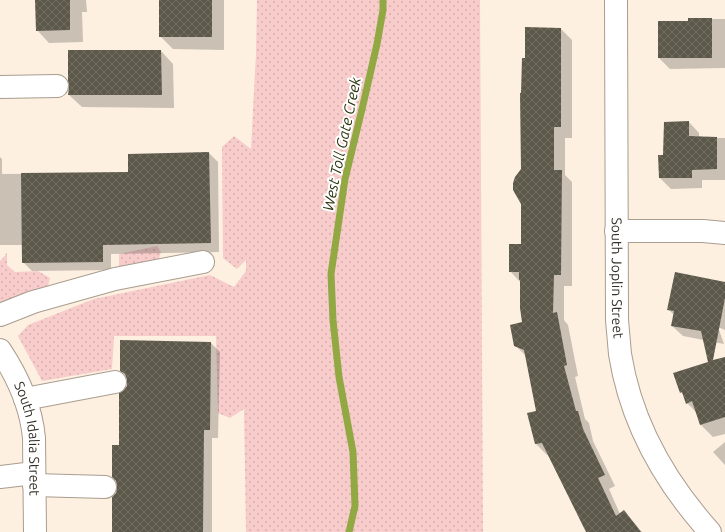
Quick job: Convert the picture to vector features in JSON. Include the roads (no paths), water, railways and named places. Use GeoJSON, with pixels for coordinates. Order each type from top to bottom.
{"type":"FeatureCollection","features":[{"type":"Feature","properties":{"kind":"street","name":"South Joplin Street"},"geometry":{"type":"LineString","coordinates":[[616,0],[617,320],[620,354],[628,388],[638,420],[652,451],[673,486],[689,508],[710,532]]}},
{"type":"Feature","properties":{"kind":"street"},"geometry":{"type":"LineString","coordinates":[[0,87],[57,86]]}},
{"type":"Feature","properties":{"kind":"street"},"geometry":{"type":"LineString","coordinates":[[616,231],[703,231],[725,233]]}},
{"type":"Feature","properties":{"kind":"street"},"geometry":{"type":"LineString","coordinates":[[0,315],[33,302],[115,279],[203,262]]}},
{"type":"Feature","properties":{"kind":"street","name":"South Idalia Street"},"geometry":{"type":"LineString","coordinates":[[0,350],[20,385],[33,423],[35,532]]}},
{"type":"Feature","properties":{"kind":"street"},"geometry":{"type":"LineString","coordinates":[[25,399],[115,382]]}},
{"type":"Feature","properties":{"kind":"street"},"geometry":{"type":"LineString","coordinates":[[0,477],[34,479],[105,487]]}},
{"type":"Feature","properties":{"kind":"waterway","name":"West Toll Gate Creek"},"geometry":{"type":"LineString","coordinates":[[349,532],[355,506],[353,452],[339,377],[333,320],[331,274],[345,179],[377,44],[383,10],[383,0]]}}]}
